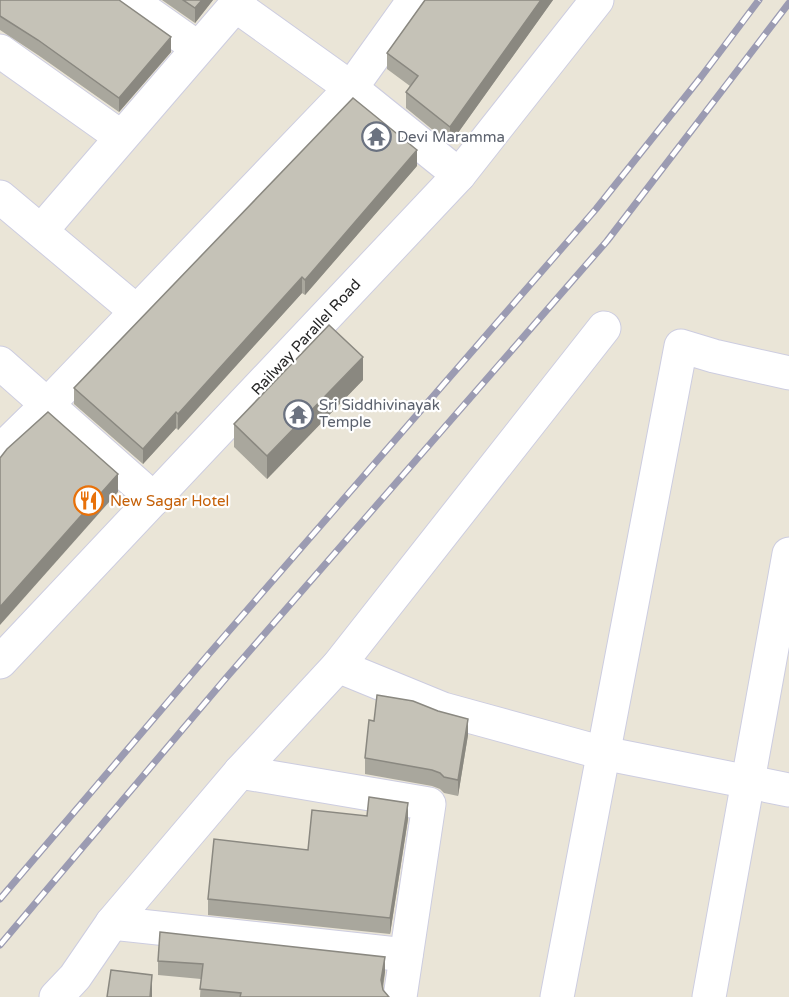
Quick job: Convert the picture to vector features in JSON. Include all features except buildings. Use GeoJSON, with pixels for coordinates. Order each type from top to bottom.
{"type":"FeatureCollection","features":[{"type":"Feature","properties":{"kind":"street"},"geometry":{"type":"LineString","coordinates":[[130,0],[198,48]]}},
{"type":"Feature","properties":{"kind":"street"},"geometry":{"type":"LineString","coordinates":[[0,450],[47,405],[351,88],[414,0]]}},
{"type":"Feature","properties":{"kind":"street","name":"Railway Parallel Road"},"geometry":{"type":"LineString","coordinates":[[0,662],[459,175],[597,0]]}},
{"type":"Feature","properties":{"kind":"street"},"geometry":{"type":"LineString","coordinates":[[41,231],[237,2],[351,88],[459,175]]}},
{"type":"Feature","properties":{"kind":"street"},"geometry":{"type":"LineString","coordinates":[[0,51],[121,137]]}},
{"type":"Feature","properties":{"kind":"street"},"geometry":{"type":"LineString","coordinates":[[0,196],[136,311]]}},
{"type":"Feature","properties":{"kind":"street"},"geometry":{"type":"LineString","coordinates":[[69,990],[112,923],[240,772],[338,666],[604,328]]}},
{"type":"Feature","properties":{"kind":"street"},"geometry":{"type":"LineString","coordinates":[[557,997],[681,346],[789,373]]}},
{"type":"Feature","properties":{"kind":"street"},"geometry":{"type":"LineString","coordinates":[[0,363],[154,499]]}},
{"type":"Feature","properties":{"kind":"street"},"geometry":{"type":"LineString","coordinates":[[709,997],[789,554]]}},
{"type":"Feature","properties":{"kind":"street"},"geometry":{"type":"LineString","coordinates":[[338,666],[442,710],[603,753],[789,790]]}},
{"type":"Feature","properties":{"kind":"street"},"geometry":{"type":"LineString","coordinates":[[240,772],[429,804],[400,997]]}},
{"type":"Feature","properties":{"kind":"street"},"geometry":{"type":"LineString","coordinates":[[112,923],[406,955]]}},
{"type":"Feature","properties":{"kind":"railway"},"geometry":{"type":"LineString","coordinates":[[0,899],[208,655],[596,209],[759,0]]}},
{"type":"Feature","properties":{"kind":"railway"},"geometry":{"type":"LineString","coordinates":[[0,945],[226,678],[607,241],[789,3]]}},
{"type":"Feature","properties":{"kind":"place","name":"Devi Maramma"},"geometry":{"type":"Point","coordinates":[376,137]}},
{"type":"Feature","properties":{"kind":"place","name":"Sri Siddhivinayak Temple"},"geometry":{"type":"Point","coordinates":[298,414]}},
{"type":"Feature","properties":{"kind":"place","name":"New Sagar Hotel"},"geometry":{"type":"Point","coordinates":[89,501]}}]}
